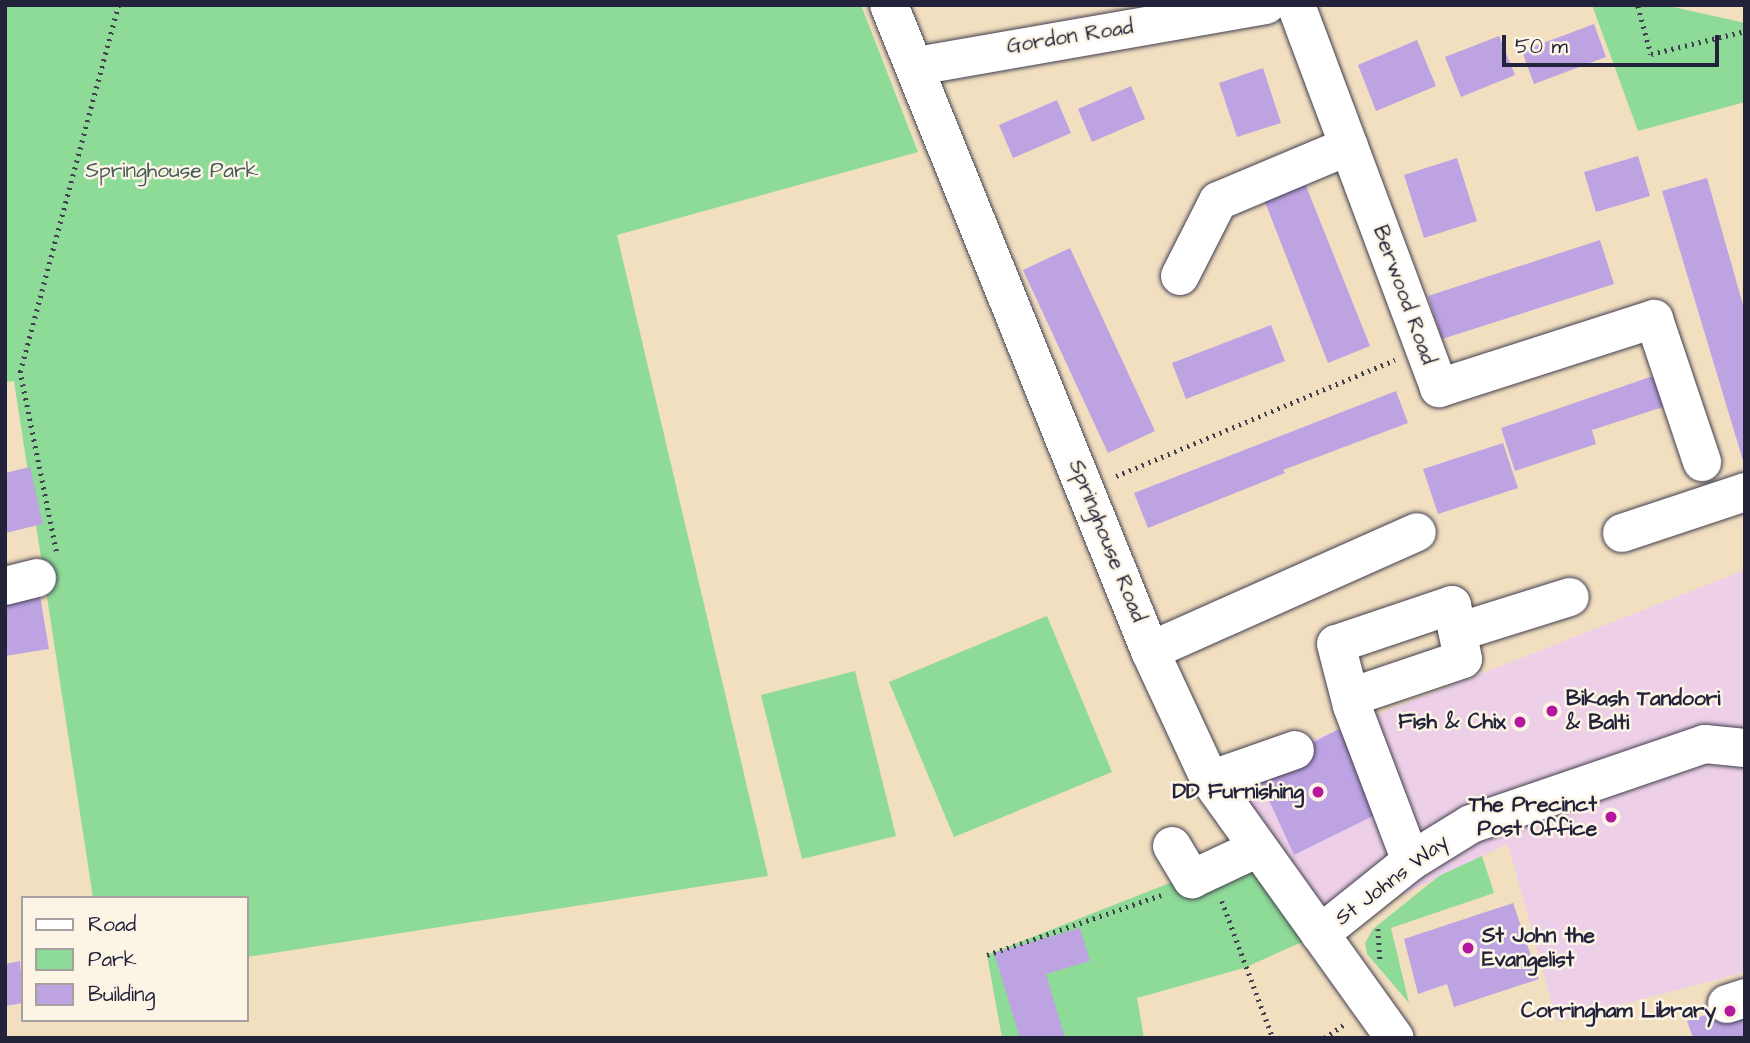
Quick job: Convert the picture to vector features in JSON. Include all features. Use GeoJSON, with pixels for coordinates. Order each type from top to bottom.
{"type":"FeatureCollection","features":[{"type":"Feature","properties":{"kind":"street","name":"Springhouse Road"},"geometry":{"type":"LineString","coordinates":[[888,5],[917,66],[1150,651],[1210,780],[1256,849],[1395,1038]]}},
{"type":"Feature","properties":{"kind":"street","name":"Gordon Road"},"geometry":{"type":"LineString","coordinates":[[917,66],[1266,5]]}},
{"type":"Feature","properties":{"kind":"street","name":"Berwood Road"},"geometry":{"type":"LineString","coordinates":[[1296,5],[1439,388],[1654,319],[1702,462]]}},
{"type":"Feature","properties":{"kind":"street"},"geometry":{"type":"LineString","coordinates":[[1180,276],[1218,201],[1349,146]]}},
{"type":"Feature","properties":{"kind":"street"},"geometry":{"type":"LineString","coordinates":[[1622,533],[1745,492]]}},
{"type":"Feature","properties":{"kind":"street"},"geometry":{"type":"LineString","coordinates":[[1150,651],[1417,532]]}},
{"type":"Feature","properties":{"kind":"street"},"geometry":{"type":"LineString","coordinates":[[1458,632],[1570,597]]}},
{"type":"Feature","properties":{"kind":"street"},"geometry":{"type":"LineString","coordinates":[[1351,697],[1463,659],[1452,605],[1336,644],[1351,697],[1411,861]]}},
{"type":"Feature","properties":{"kind":"street","name":"St Johns Way"},"geometry":{"type":"LineString","coordinates":[[1320,934],[1411,861],[1471,824],[1705,744],[1745,748]]}},
{"type":"Feature","properties":{"kind":"street"},"geometry":{"type":"LineString","coordinates":[[1210,780],[1296,750]]}},
{"type":"Feature","properties":{"kind":"street"},"geometry":{"type":"LineString","coordinates":[[1172,846],[1201,875],[1256,849]]}},
{"type":"Feature","properties":{"kind":"path"},"geometry":{"type":"LineString","coordinates":[[21,582],[59,568],[20,372],[118,5]]}},
{"type":"Feature","properties":{"kind":"path"},"geometry":{"type":"LineString","coordinates":[[1638,6],[1651,54],[1745,31]]}},
{"type":"Feature","properties":{"kind":"path"},"geometry":{"type":"LineString","coordinates":[[1086,489],[1424,348]]}},
{"type":"Feature","properties":{"kind":"path"},"geometry":{"type":"LineString","coordinates":[[987,956],[1178,889],[1201,875],[1273,1038]]}},
{"type":"Feature","properties":{"kind":"path"},"geometry":{"type":"LineString","coordinates":[[1376,890],[1381,970]]}},
{"type":"Feature","properties":{"kind":"path"},"geometry":{"type":"LineString","coordinates":[[1324,1038],[1358,1018]]}},
{"type":"Feature","properties":{"kind":"shaded area"},"geometry":{"type":"Polygon","coordinates":[[[1745,570],[1745,972],[1557,1022],[1508,844],[1320,934],[1210,780],[1745,570]]]}},
{"type":"Feature","properties":{"kind":"green space","name":"Springhouse Park"},"geometry":{"type":"Polygon","coordinates":[[[5,5],[861,5],[918,152],[617,235],[768,876],[248,957],[248,896],[93,896],[14,381],[5,382],[5,5]]]}},
{"type":"Feature","properties":{"kind":"green space"},"geometry":{"type":"Polygon","coordinates":[[[1592,5],[1673,7],[1745,23],[1745,102],[1638,131],[1592,5]]]}},
{"type":"Feature","properties":{"kind":"green space"},"geometry":{"type":"Polygon","coordinates":[[[1047,616],[1112,772],[954,837],[889,682],[1047,616]]]}},
{"type":"Feature","properties":{"kind":"green space"},"geometry":{"type":"Polygon","coordinates":[[[855,671],[896,836],[802,859],[761,695],[855,671]]]}},
{"type":"Feature","properties":{"kind":"green space"},"geometry":{"type":"Polygon","coordinates":[[[1256,849],[1320,934],[1244,968],[1137,998],[1144,1038],[1002,1038],[987,955],[1256,849]]]}},
{"type":"Feature","properties":{"kind":"green space"},"geometry":{"type":"Polygon","coordinates":[[[1482,856],[1494,893],[1391,928],[1409,1003],[1367,954],[1365,943],[1373,929],[1439,876],[1482,856]]]}},
{"type":"Feature","properties":{"kind":"building"},"geometry":{"type":"Polygon","coordinates":[[[1594,24],[1606,57],[1534,84],[1522,51],[1594,24]]]}},
{"type":"Feature","properties":{"kind":"building"},"geometry":{"type":"Polygon","coordinates":[[[1499,36],[1515,75],[1461,97],[1445,57],[1499,36]]]}},
{"type":"Feature","properties":{"kind":"building"},"geometry":{"type":"Polygon","coordinates":[[[1417,40],[1436,86],[1376,111],[1358,65],[1417,40]]]}},
{"type":"Feature","properties":{"kind":"building"},"geometry":{"type":"Polygon","coordinates":[[[1263,68],[1281,123],[1237,137],[1219,83],[1263,68]]]}},
{"type":"Feature","properties":{"kind":"building"},"geometry":{"type":"Polygon","coordinates":[[[1131,86],[1145,119],[1092,142],[1078,109],[1131,86]]]}},
{"type":"Feature","properties":{"kind":"building"},"geometry":{"type":"Polygon","coordinates":[[[1057,100],[1071,133],[1013,158],[999,125],[1057,100]]]}},
{"type":"Feature","properties":{"kind":"building"},"geometry":{"type":"Polygon","coordinates":[[[1638,156],[1650,196],[1596,212],[1584,172],[1638,156]]]}},
{"type":"Feature","properties":{"kind":"building"},"geometry":{"type":"Polygon","coordinates":[[[1457,158],[1477,221],[1424,238],[1404,175],[1457,158]]]}},
{"type":"Feature","properties":{"kind":"building"},"geometry":{"type":"Polygon","coordinates":[[[1707,178],[1745,312],[1744,464],[1662,191],[1707,178]]]}},
{"type":"Feature","properties":{"kind":"building"},"geometry":{"type":"Polygon","coordinates":[[[1304,181],[1370,346],[1328,363],[1263,197],[1304,181]]]}},
{"type":"Feature","properties":{"kind":"building"},"geometry":{"type":"Polygon","coordinates":[[[1600,240],[1614,284],[1442,339],[1428,296],[1600,240]]]}},
{"type":"Feature","properties":{"kind":"building"},"geometry":{"type":"Polygon","coordinates":[[[1070,248],[1155,431],[1108,453],[1023,270],[1070,248]]]}},
{"type":"Feature","properties":{"kind":"building"},"geometry":{"type":"Polygon","coordinates":[[[1271,325],[1285,361],[1186,399],[1172,363],[1271,325]]]}},
{"type":"Feature","properties":{"kind":"building"},"geometry":{"type":"Polygon","coordinates":[[[1656,375],[1666,406],[1592,430],[1596,444],[1515,471],[1501,428],[1656,375]]]}},
{"type":"Feature","properties":{"kind":"building"},"geometry":{"type":"Polygon","coordinates":[[[1396,391],[1408,423],[1283,470],[1285,473],[1148,528],[1134,493],[1396,391]]]}},
{"type":"Feature","properties":{"kind":"building"},"geometry":{"type":"Polygon","coordinates":[[[1503,443],[1518,488],[1438,514],[1423,469],[1503,443]]]}},
{"type":"Feature","properties":{"kind":"building"},"geometry":{"type":"Polygon","coordinates":[[[30,467],[43,524],[5,533],[5,473],[30,467]]]}},
{"type":"Feature","properties":{"kind":"building"},"geometry":{"type":"Polygon","coordinates":[[[39,590],[49,649],[5,656],[5,595],[39,590]]]}},
{"type":"Feature","properties":{"kind":"building","name":"DD Furnishing"},"geometry":{"type":"Polygon","coordinates":[[[1339,729],[1381,812],[1294,855],[1256,772],[1339,729]]]}},
{"type":"Feature","properties":{"kind":"building","name":"St John the Evangelist"},"geometry":{"type":"Polygon","coordinates":[[[1513,903],[1539,979],[1454,1007],[1447,984],[1418,994],[1404,939],[1513,903]]]}},
{"type":"Feature","properties":{"kind":"building"},"geometry":{"type":"Polygon","coordinates":[[[1080,928],[1090,961],[1046,974],[1065,1038],[1020,1038],[994,953],[1080,928]]]}},
{"type":"Feature","properties":{"kind":"building"},"geometry":{"type":"Polygon","coordinates":[[[20,961],[21,1003],[5,1006],[5,964],[20,961]]]}},
{"type":"Feature","properties":{"kind":"building","name":"Corringham Library"},"geometry":{"type":"Polygon","coordinates":[[[1745,1002],[1745,1038],[1693,1038],[1687,1021],[1745,1002]]]}},
{"type":"Feature","properties":{"kind":"place","name":"Bikash Tandoori & Balti"},"geometry":{"type":"Point","coordinates":[1552,711]}},
{"type":"Feature","properties":{"kind":"place","name":"Fish & Chix"},"geometry":{"type":"Point","coordinates":[1520,722]}},
{"type":"Feature","properties":{"kind":"place","name":"DD Furnishing"},"geometry":{"type":"Point","coordinates":[1318,792]}},
{"type":"Feature","properties":{"kind":"place","name":"The Precinct Post Office"},"geometry":{"type":"Point","coordinates":[1611,817]}},
{"type":"Feature","properties":{"kind":"place","name":"St John the Evangelist"},"geometry":{"type":"Point","coordinates":[1468,948]}},
{"type":"Feature","properties":{"kind":"place","name":"Corringham Library"},"geometry":{"type":"Point","coordinates":[1730,1011]}}]}
